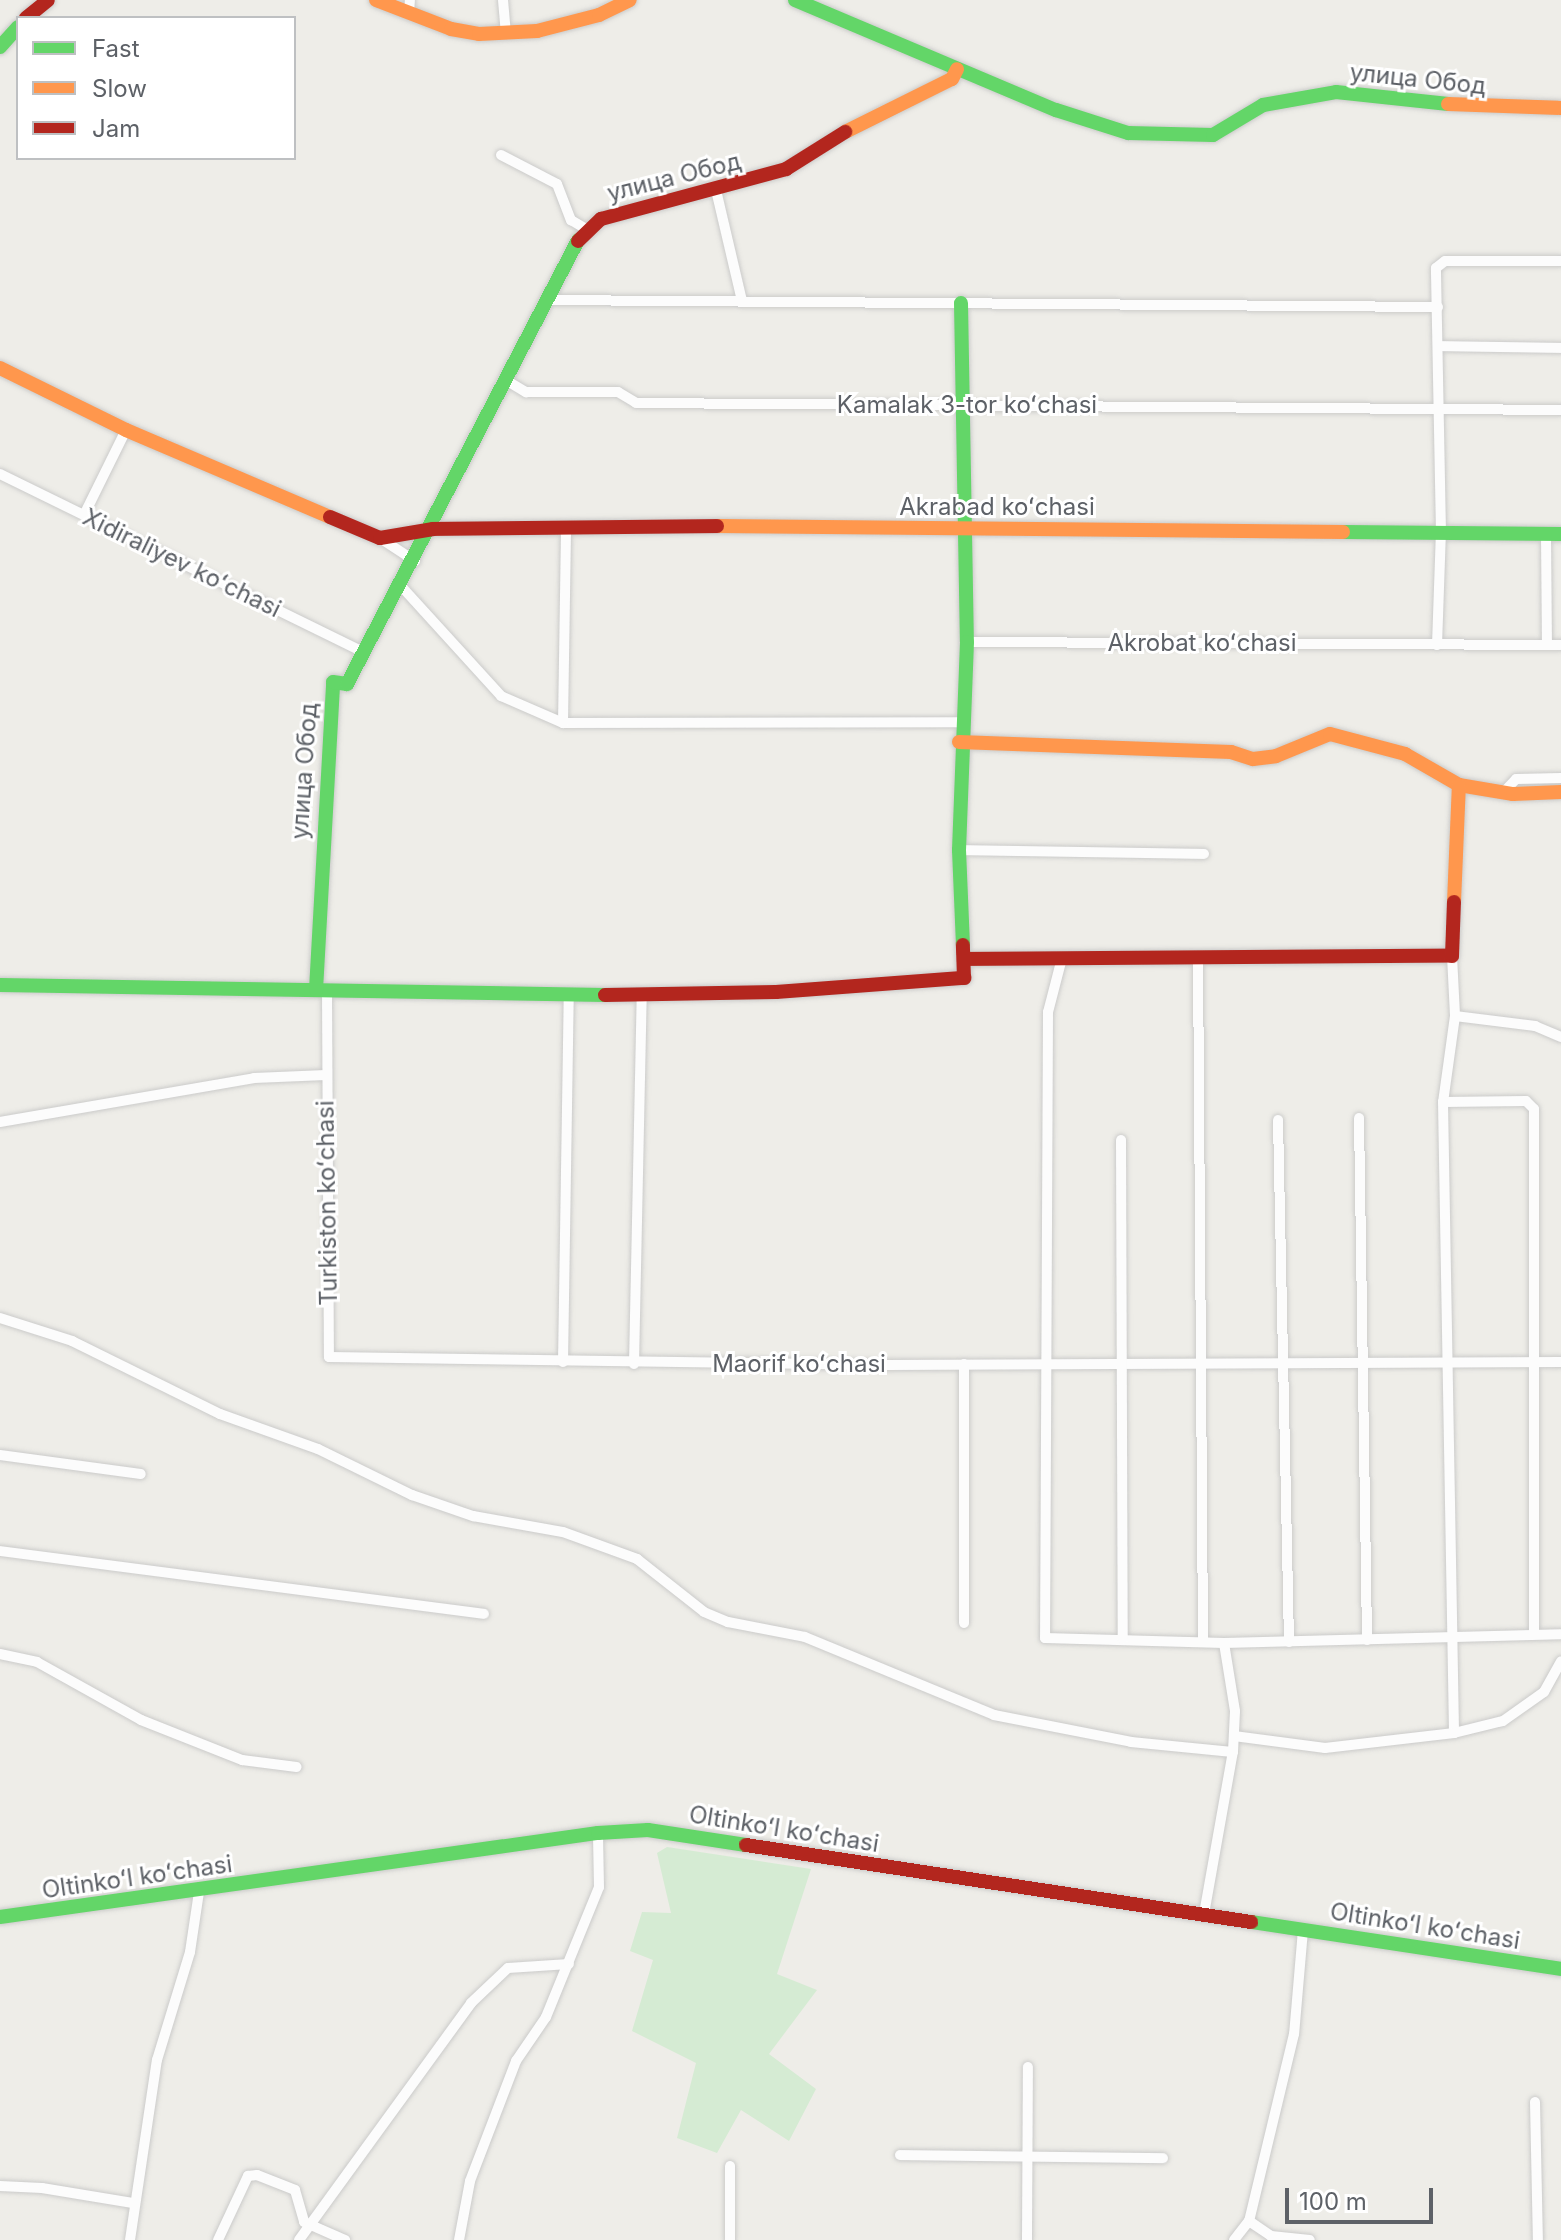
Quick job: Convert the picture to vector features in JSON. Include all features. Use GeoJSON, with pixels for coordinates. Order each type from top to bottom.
{"type":"FeatureCollection","features":[{"type":"Feature","properties":{"kind":"street"},"geometry":{"type":"LineString","coordinates":[[28,16],[48,0]]}},
{"type":"Feature","properties":{"kind":"street"},"geometry":{"type":"LineString","coordinates":[[376,0],[410,6],[451,29],[506,33],[568,23],[630,0]]}},
{"type":"Feature","properties":{"kind":"street"},"geometry":{"type":"LineString","coordinates":[[503,0],[506,33]]}},
{"type":"Feature","properties":{"kind":"street"},"geometry":{"type":"LineString","coordinates":[[795,0],[957,69]]}},
{"type":"Feature","properties":{"kind":"street"},"geometry":{"type":"LineString","coordinates":[[0,47],[16,29]]}},
{"type":"Feature","properties":{"kind":"street","name":"улица Обод"},"geometry":{"type":"LineString","coordinates":[[321,990],[333,682],[347,684],[433,529],[504,379],[546,300],[589,231],[601,219],[786,169],[842,133],[884,117],[952,79],[957,69],[1056,110],[1128,133],[1213,135],[1263,105],[1336,92],[1412,97],[1471,108],[1561,108]]}},
{"type":"Feature","properties":{"kind":"street"},"geometry":{"type":"LineString","coordinates":[[501,155],[557,184],[571,220],[589,231]]}},
{"type":"Feature","properties":{"kind":"street"},"geometry":{"type":"LineString","coordinates":[[716,190],[742,301]]}},
{"type":"Feature","properties":{"kind":"street"},"geometry":{"type":"LineString","coordinates":[[1437,645],[1441,533],[1439,262],[1561,261]]}},
{"type":"Feature","properties":{"kind":"street"},"geometry":{"type":"LineString","coordinates":[[546,300],[1438,307]]}},
{"type":"Feature","properties":{"kind":"street"},"geometry":{"type":"LineString","coordinates":[[0,985],[569,996],[776,992],[964,978],[959,742],[967,642],[960,405],[961,303]]}},
{"type":"Feature","properties":{"kind":"street"},"geometry":{"type":"LineString","coordinates":[[1438,346],[1561,348]]}},
{"type":"Feature","properties":{"kind":"street"},"geometry":{"type":"LineString","coordinates":[[0,368],[126,430],[380,538],[415,561]]}},
{"type":"Feature","properties":{"kind":"street","name":"Kamalak 3-tor koʻchasi"},"geometry":{"type":"LineString","coordinates":[[504,379],[535,393],[618,392],[636,403],[1561,410]]}},
{"type":"Feature","properties":{"kind":"street"},"geometry":{"type":"LineString","coordinates":[[84,515],[126,430]]}},
{"type":"Feature","properties":{"kind":"street","name":"Xidiraliyev koʻchasi"},"geometry":{"type":"LineString","coordinates":[[0,474],[364,652]]}},
{"type":"Feature","properties":{"kind":"street"},"geometry":{"type":"LineString","coordinates":[[563,723],[566,527]]}},
{"type":"Feature","properties":{"kind":"street","name":"Akrabad koʻchasi"},"geometry":{"type":"LineString","coordinates":[[380,538],[433,529],[566,527],[1554,534]]}},
{"type":"Feature","properties":{"kind":"street"},"geometry":{"type":"LineString","coordinates":[[1547,645],[1554,534]]}},
{"type":"Feature","properties":{"kind":"street"},"geometry":{"type":"LineString","coordinates":[[401,586],[501,696],[563,723],[961,722]]}},
{"type":"Feature","properties":{"kind":"street","name":"Akrobat koʻchasi"},"geometry":{"type":"LineString","coordinates":[[967,642],[1561,645]]}},
{"type":"Feature","properties":{"kind":"street"},"geometry":{"type":"LineString","coordinates":[[959,742],[1231,752],[1253,759],[1330,734],[1405,754],[1459,785],[1503,793],[1561,792]]}},
{"type":"Feature","properties":{"kind":"street"},"geometry":{"type":"LineString","coordinates":[[1503,793],[1516,779],[1561,778]]}},
{"type":"Feature","properties":{"kind":"street"},"geometry":{"type":"LineString","coordinates":[[1454,1733],[1455,1637],[1443,1102],[1455,1016],[1452,956],[1459,785]]}},
{"type":"Feature","properties":{"kind":"street"},"geometry":{"type":"LineString","coordinates":[[959,850],[1204,854]]}},
{"type":"Feature","properties":{"kind":"street"},"geometry":{"type":"LineString","coordinates":[[964,959],[1452,956]]}},
{"type":"Feature","properties":{"kind":"street"},"geometry":{"type":"LineString","coordinates":[[1198,957],[1203,1640]]}},
{"type":"Feature","properties":{"kind":"street"},"geometry":{"type":"LineString","coordinates":[[1062,958],[1048,1012],[1045,1638],[1203,1640],[1224,1643],[1561,1634]]}},
{"type":"Feature","properties":{"kind":"street"},"geometry":{"type":"LineString","coordinates":[[321,990],[326,1075]]}},
{"type":"Feature","properties":{"kind":"street"},"geometry":{"type":"LineString","coordinates":[[634,1364],[642,995]]}},
{"type":"Feature","properties":{"kind":"street"},"geometry":{"type":"LineString","coordinates":[[563,1362],[569,996]]}},
{"type":"Feature","properties":{"kind":"street"},"geometry":{"type":"LineString","coordinates":[[1455,1016],[1535,1026],[1561,1037]]}},
{"type":"Feature","properties":{"kind":"street","name":"Turkiston koʻchasi"},"geometry":{"type":"LineString","coordinates":[[0,1122],[254,1078],[326,1075],[329,1357],[634,1364]]}},
{"type":"Feature","properties":{"kind":"street"},"geometry":{"type":"LineString","coordinates":[[1443,1102],[1532,1104],[1534,1634]]}},
{"type":"Feature","properties":{"kind":"street"},"geometry":{"type":"LineString","coordinates":[[1359,1118],[1366,1364],[1367,1640]]}},
{"type":"Feature","properties":{"kind":"street"},"geometry":{"type":"LineString","coordinates":[[1278,1120],[1289,1642]]}},
{"type":"Feature","properties":{"kind":"street"},"geometry":{"type":"LineString","coordinates":[[1121,1140],[1123,1639]]}},
{"type":"Feature","properties":{"kind":"street"},"geometry":{"type":"LineString","coordinates":[[0,1318],[72,1341],[220,1414],[318,1449],[412,1495],[473,1516],[563,1532],[637,1559],[704,1612],[728,1622],[805,1637],[994,1715],[1131,1742],[1233,1752]]}},
{"type":"Feature","properties":{"kind":"street","name":"Maorif koʻchasi"},"geometry":{"type":"LineString","coordinates":[[634,1364],[1561,1362]]}},
{"type":"Feature","properties":{"kind":"street"},"geometry":{"type":"LineString","coordinates":[[964,1364],[964,1623]]}},
{"type":"Feature","properties":{"kind":"street"},"geometry":{"type":"LineString","coordinates":[[0,1455],[141,1474]]}},
{"type":"Feature","properties":{"kind":"street"},"geometry":{"type":"LineString","coordinates":[[0,1551],[484,1614]]}},
{"type":"Feature","properties":{"kind":"street"},"geometry":{"type":"LineString","coordinates":[[1204,1914],[1233,1752],[1224,1643]]}},
{"type":"Feature","properties":{"kind":"street"},"geometry":{"type":"LineString","coordinates":[[0,1654],[37,1662],[141,1720],[242,1760],[297,1767]]}},
{"type":"Feature","properties":{"kind":"street"},"geometry":{"type":"LineString","coordinates":[[1234,1736],[1325,1748],[1454,1733],[1503,1721],[1544,1692],[1561,1661]]}},
{"type":"Feature","properties":{"kind":"street","name":"Oltinkoʻl koʻchasi"},"geometry":{"type":"LineString","coordinates":[[0,1917],[199,1892],[598,1833],[648,1830],[1561,1969]]}},
{"type":"Feature","properties":{"kind":"street"},"geometry":{"type":"LineString","coordinates":[[459,2240],[470,2181],[516,2061],[546,2017],[599,1887],[598,1833]]}},
{"type":"Feature","properties":{"kind":"street"},"geometry":{"type":"LineString","coordinates":[[130,2240],[133,2203],[157,2060],[184,1977],[199,1892]]}},
{"type":"Feature","properties":{"kind":"street"},"geometry":{"type":"LineString","coordinates":[[1234,2240],[1249,2221],[1294,2034],[1303,1930]]}},
{"type":"Feature","properties":{"kind":"street"},"geometry":{"type":"LineString","coordinates":[[299,2240],[471,2003],[508,1968],[569,1964]]}},
{"type":"Feature","properties":{"kind":"street"},"geometry":{"type":"LineString","coordinates":[[1027,2240],[1028,2067]]}},
{"type":"Feature","properties":{"kind":"street"},"geometry":{"type":"LineString","coordinates":[[1535,2102],[1538,2240]]}},
{"type":"Feature","properties":{"kind":"street"},"geometry":{"type":"LineString","coordinates":[[900,2155],[1163,2158]]}},
{"type":"Feature","properties":{"kind":"street"},"geometry":{"type":"LineString","coordinates":[[730,2166],[730,2240]]}},
{"type":"Feature","properties":{"kind":"street"},"geometry":{"type":"LineString","coordinates":[[218,2240],[248,2176],[295,2190],[298,2212],[309,2226],[345,2240]]}},
{"type":"Feature","properties":{"kind":"street"},"geometry":{"type":"LineString","coordinates":[[0,2186],[133,2203]]}},
{"type":"Feature","properties":{"kind":"street"},"geometry":{"type":"LineString","coordinates":[[1249,2221],[1271,2236],[1310,2240]]}},
{"type":"Feature","properties":{"kind":"green space"},"geometry":{"type":"Polygon","coordinates":[[[667,1847],[811,1869],[777,1974],[817,1990],[769,2054],[816,2089],[789,2141],[741,2110],[717,2153],[677,2138],[696,2063],[632,2031],[653,1960],[630,1951],[642,1912],[671,1913],[657,1853],[667,1847]]]}},
{"type":"Feature","properties":{"kind":"traffic: fast"},"geometry":{"type":"LineString","coordinates":[[795,0],[1056,110],[1128,133],[1213,135],[1263,105],[1336,92],[1448,104]]}},
{"type":"Feature","properties":{"kind":"traffic: fast"},"geometry":{"type":"LineString","coordinates":[[0,47],[16,29]]}},
{"type":"Feature","properties":{"kind":"traffic: fast"},"geometry":{"type":"LineString","coordinates":[[316,990],[333,682],[347,684],[578,241]]}},
{"type":"Feature","properties":{"kind":"traffic: fast"},"geometry":{"type":"LineString","coordinates":[[961,303],[967,642],[959,850],[963,945]]}},
{"type":"Feature","properties":{"kind":"traffic: fast"},"geometry":{"type":"LineString","coordinates":[[1343,532],[1561,534]]}},
{"type":"Feature","properties":{"kind":"traffic: fast"},"geometry":{"type":"LineString","coordinates":[[0,985],[605,995]]}},
{"type":"Feature","properties":{"kind":"traffic: fast"},"geometry":{"type":"LineString","coordinates":[[0,1917],[598,1833],[648,1830],[746,1845]]}},
{"type":"Feature","properties":{"kind":"traffic: fast"},"geometry":{"type":"LineString","coordinates":[[1251,1922],[1561,1969]]}},
{"type":"Feature","properties":{"kind":"traffic: slow"},"geometry":{"type":"LineString","coordinates":[[376,0],[451,29],[479,34],[537,31],[599,15],[630,0]]}},
{"type":"Feature","properties":{"kind":"traffic: slow"},"geometry":{"type":"LineString","coordinates":[[845,132],[952,79],[957,69]]}},
{"type":"Feature","properties":{"kind":"traffic: slow"},"geometry":{"type":"LineString","coordinates":[[1448,104],[1561,108]]}},
{"type":"Feature","properties":{"kind":"traffic: slow"},"geometry":{"type":"LineString","coordinates":[[0,368],[126,430],[330,517]]}},
{"type":"Feature","properties":{"kind":"traffic: slow"},"geometry":{"type":"LineString","coordinates":[[717,526],[1343,532]]}},
{"type":"Feature","properties":{"kind":"traffic: slow"},"geometry":{"type":"LineString","coordinates":[[959,742],[1231,752],[1253,759],[1276,756],[1330,734],[1405,754],[1459,785],[1513,794],[1561,792]]}},
{"type":"Feature","properties":{"kind":"traffic: slow"},"geometry":{"type":"LineString","coordinates":[[1454,902],[1459,785]]}},
{"type":"Feature","properties":{"kind":"traffic: jam"},"geometry":{"type":"LineString","coordinates":[[28,16],[48,0]]}},
{"type":"Feature","properties":{"kind":"traffic: jam"},"geometry":{"type":"LineString","coordinates":[[578,241],[601,219],[786,169],[845,132]]}},
{"type":"Feature","properties":{"kind":"traffic: jam"},"geometry":{"type":"LineString","coordinates":[[330,517],[380,538],[433,529],[717,526]]}},
{"type":"Feature","properties":{"kind":"traffic: jam"},"geometry":{"type":"LineString","coordinates":[[964,959],[1452,956],[1454,902]]}},
{"type":"Feature","properties":{"kind":"traffic: jam"},"geometry":{"type":"LineString","coordinates":[[605,995],[776,992],[964,978],[963,945]]}},
{"type":"Feature","properties":{"kind":"traffic: jam"},"geometry":{"type":"LineString","coordinates":[[746,1845],[1251,1922]]}}]}
